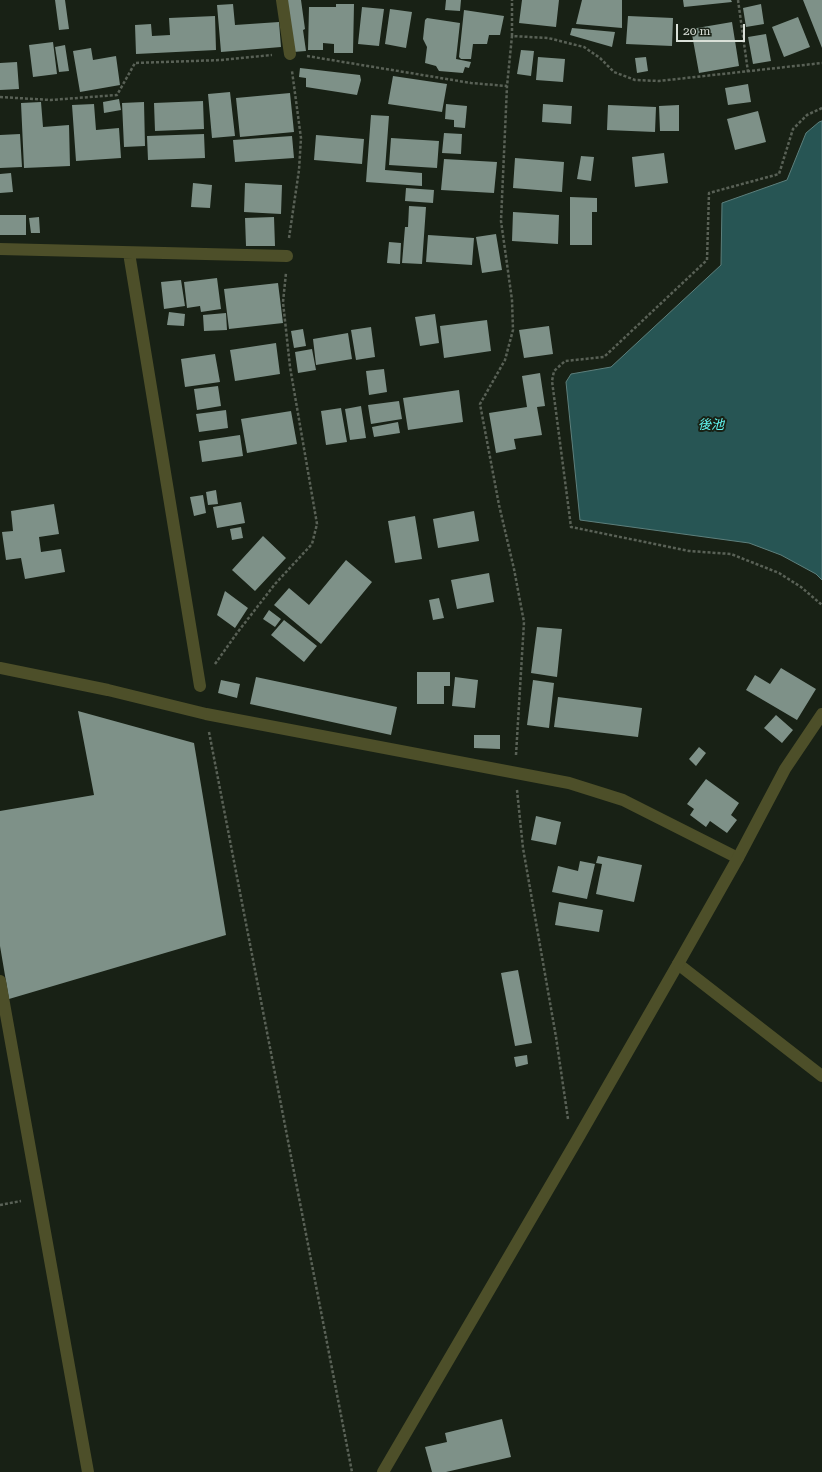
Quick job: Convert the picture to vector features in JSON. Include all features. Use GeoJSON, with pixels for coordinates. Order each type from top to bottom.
{"type":"FeatureCollection","features":[{"type":"Feature","properties":{"kind":"street"},"geometry":{"type":"LineString","coordinates":[[282,0],[290,54]]}},
{"type":"Feature","properties":{"kind":"street"},"geometry":{"type":"LineString","coordinates":[[0,249],[287,256]]}},
{"type":"Feature","properties":{"kind":"street"},"geometry":{"type":"LineString","coordinates":[[129,253],[200,686]]}},
{"type":"Feature","properties":{"kind":"street"},"geometry":{"type":"LineString","coordinates":[[0,668],[108,690],[206,714],[569,783],[623,800],[738,858]]}},
{"type":"Feature","properties":{"kind":"street"},"geometry":{"type":"LineString","coordinates":[[383,1472],[678,964],[738,858],[785,769],[822,714]]}},
{"type":"Feature","properties":{"kind":"street"},"geometry":{"type":"LineString","coordinates":[[678,964],[822,1076]]}},
{"type":"Feature","properties":{"kind":"street"},"geometry":{"type":"LineString","coordinates":[[0,981],[88,1472]]}},
{"type":"Feature","properties":{"kind":"path"},"geometry":{"type":"LineString","coordinates":[[512,0],[512,36],[507,86],[501,221],[512,300],[513,330],[505,360],[480,404],[498,505],[514,569],[524,622],[516,774],[523,848],[556,1037],[567,1117],[577,1140]]}},
{"type":"Feature","properties":{"kind":"path"},"geometry":{"type":"LineString","coordinates":[[738,0],[748,72]]}},
{"type":"Feature","properties":{"kind":"path"},"geometry":{"type":"LineString","coordinates":[[512,36],[548,38],[584,47],[600,58],[614,72],[635,80],[659,81],[748,72],[822,62]]}},
{"type":"Feature","properties":{"kind":"path"},"geometry":{"type":"LineString","coordinates":[[200,686],[237,632],[275,584],[312,544],[317,524],[290,367],[283,302],[287,256],[300,170],[301,138],[290,54]]}},
{"type":"Feature","properties":{"kind":"path"},"geometry":{"type":"LineString","coordinates":[[0,97],[51,100],[117,95],[135,63],[222,60],[290,54],[471,84],[507,86]]}},
{"type":"Feature","properties":{"kind":"path"},"geometry":{"type":"LineString","coordinates":[[822,108],[807,115],[793,130],[779,174],[709,193],[707,260],[604,357],[565,361],[554,371],[552,381],[571,527],[689,550],[732,554],[779,573],[801,587],[822,605]]}},
{"type":"Feature","properties":{"kind":"path"},"geometry":{"type":"LineString","coordinates":[[206,714],[352,1472]]}},
{"type":"Feature","properties":{"kind":"water","name":"後池"},"geometry":{"type":"Polygon","coordinates":[[[822,121],[822,580],[816,574],[781,555],[749,543],[580,520],[566,382],[571,374],[611,367],[721,265],[722,203],[787,180],[806,133],[822,121]]]}},
{"type":"Feature","properties":{"kind":"building"},"geometry":{"type":"Polygon","coordinates":[[[55,0],[65,0],[69,29],[59,30],[55,0]]]}},
{"type":"Feature","properties":{"kind":"building"},"geometry":{"type":"Polygon","coordinates":[[[287,0],[301,0],[306,51],[293,52],[287,0]]]}},
{"type":"Feature","properties":{"kind":"building"},"geometry":{"type":"Polygon","coordinates":[[[446,0],[461,0],[460,11],[445,10],[446,0]]]}},
{"type":"Feature","properties":{"kind":"building"},"geometry":{"type":"Polygon","coordinates":[[[522,0],[559,0],[556,27],[519,23],[522,0]]]}},
{"type":"Feature","properties":{"kind":"building"},"geometry":{"type":"Polygon","coordinates":[[[582,0],[622,0],[622,28],[576,24],[582,0]]]}},
{"type":"Feature","properties":{"kind":"building"},"geometry":{"type":"Polygon","coordinates":[[[683,0],[731,0],[732,2],[684,7],[683,0]]]}},
{"type":"Feature","properties":{"kind":"building"},"geometry":{"type":"Polygon","coordinates":[[[803,0],[822,0],[822,48],[803,0]]]}},
{"type":"Feature","properties":{"kind":"building"},"geometry":{"type":"Polygon","coordinates":[[[233,4],[235,25],[279,22],[281,47],[221,52],[217,5],[233,4]]]}},
{"type":"Feature","properties":{"kind":"building"},"geometry":{"type":"Polygon","coordinates":[[[336,4],[354,4],[353,53],[334,53],[334,44],[323,43],[323,50],[308,50],[309,7],[336,7],[336,4]]]}},
{"type":"Feature","properties":{"kind":"building"},"geometry":{"type":"Polygon","coordinates":[[[761,4],[764,24],[746,27],[743,8],[761,4]]]}},
{"type":"Feature","properties":{"kind":"building"},"geometry":{"type":"Polygon","coordinates":[[[362,7],[384,9],[379,46],[358,44],[362,7]]]}},
{"type":"Feature","properties":{"kind":"building"},"geometry":{"type":"Polygon","coordinates":[[[390,9],[412,12],[406,48],[385,44],[390,9]]]}},
{"type":"Feature","properties":{"kind":"building"},"geometry":{"type":"Polygon","coordinates":[[[464,10],[504,16],[500,35],[489,35],[487,44],[473,44],[471,59],[461,59],[459,57],[464,10]]]}},
{"type":"Feature","properties":{"kind":"building"},"geometry":{"type":"Polygon","coordinates":[[[215,16],[216,50],[136,54],[135,25],[151,24],[152,36],[170,35],[169,18],[215,16]]]}},
{"type":"Feature","properties":{"kind":"building"},"geometry":{"type":"Polygon","coordinates":[[[628,16],[673,18],[672,46],[626,44],[628,16]]]}},
{"type":"Feature","properties":{"kind":"building"},"geometry":{"type":"Polygon","coordinates":[[[798,17],[810,47],[784,57],[772,27],[798,17]]]}},
{"type":"Feature","properties":{"kind":"building"},"geometry":{"type":"Polygon","coordinates":[[[427,18],[460,23],[456,59],[471,62],[469,68],[465,67],[463,73],[439,71],[436,66],[425,63],[427,47],[423,39],[425,20],[427,18]]]}},
{"type":"Feature","properties":{"kind":"building"},"geometry":{"type":"Polygon","coordinates":[[[732,22],[739,66],[699,73],[691,29],[732,22]]]}},
{"type":"Feature","properties":{"kind":"building"},"geometry":{"type":"Polygon","coordinates":[[[572,28],[615,32],[612,47],[570,35],[572,28]]]}},
{"type":"Feature","properties":{"kind":"building"},"geometry":{"type":"Polygon","coordinates":[[[766,34],[771,61],[753,64],[748,37],[766,34]]]}},
{"type":"Feature","properties":{"kind":"building"},"geometry":{"type":"Polygon","coordinates":[[[53,42],[57,74],[33,77],[29,45],[53,42]]]}},
{"type":"Feature","properties":{"kind":"building"},"geometry":{"type":"Polygon","coordinates":[[[65,45],[69,71],[59,72],[55,47],[65,45]]]}},
{"type":"Feature","properties":{"kind":"building"},"geometry":{"type":"Polygon","coordinates":[[[91,48],[93,60],[116,56],[120,85],[80,92],[73,51],[91,48]]]}},
{"type":"Feature","properties":{"kind":"building"},"geometry":{"type":"Polygon","coordinates":[[[521,50],[534,51],[531,76],[517,74],[521,50]]]}},
{"type":"Feature","properties":{"kind":"building"},"geometry":{"type":"Polygon","coordinates":[[[538,57],[565,59],[563,82],[536,80],[538,57]]]}},
{"type":"Feature","properties":{"kind":"building"},"geometry":{"type":"Polygon","coordinates":[[[646,57],[648,71],[637,73],[635,58],[646,57]]]}},
{"type":"Feature","properties":{"kind":"building"},"geometry":{"type":"Polygon","coordinates":[[[17,62],[19,89],[0,90],[0,63],[17,62]]]}},
{"type":"Feature","properties":{"kind":"building"},"geometry":{"type":"Polygon","coordinates":[[[300,68],[360,75],[361,80],[357,95],[306,87],[306,78],[299,77],[300,68]]]}},
{"type":"Feature","properties":{"kind":"building"},"geometry":{"type":"Polygon","coordinates":[[[393,76],[447,84],[442,112],[388,104],[393,76]]]}},
{"type":"Feature","properties":{"kind":"building"},"geometry":{"type":"Polygon","coordinates":[[[748,84],[751,102],[728,105],[725,88],[748,84]]]}},
{"type":"Feature","properties":{"kind":"building"},"geometry":{"type":"Polygon","coordinates":[[[230,92],[235,136],[212,138],[208,94],[230,92]]]}},
{"type":"Feature","properties":{"kind":"building"},"geometry":{"type":"Polygon","coordinates":[[[290,93],[294,132],[240,137],[236,98],[290,93]]]}},
{"type":"Feature","properties":{"kind":"building"},"geometry":{"type":"Polygon","coordinates":[[[119,99],[121,110],[104,113],[103,102],[119,99]]]}},
{"type":"Feature","properties":{"kind":"building"},"geometry":{"type":"Polygon","coordinates":[[[203,101],[204,129],[155,131],[154,103],[203,101]]]}},
{"type":"Feature","properties":{"kind":"building"},"geometry":{"type":"Polygon","coordinates":[[[41,102],[43,127],[69,125],[70,166],[24,168],[21,103],[41,102]]]}},
{"type":"Feature","properties":{"kind":"building"},"geometry":{"type":"Polygon","coordinates":[[[144,102],[145,146],[124,147],[122,103],[144,102]]]}},
{"type":"Feature","properties":{"kind":"building"},"geometry":{"type":"Polygon","coordinates":[[[94,104],[96,130],[119,128],[121,158],[76,161],[72,105],[94,104]]]}},
{"type":"Feature","properties":{"kind":"building"},"geometry":{"type":"Polygon","coordinates":[[[446,104],[467,106],[465,128],[454,127],[454,120],[445,119],[446,104]]]}},
{"type":"Feature","properties":{"kind":"building"},"geometry":{"type":"Polygon","coordinates":[[[543,104],[572,106],[571,124],[542,122],[543,104]]]}},
{"type":"Feature","properties":{"kind":"building"},"geometry":{"type":"Polygon","coordinates":[[[608,105],[656,107],[655,132],[607,130],[608,105]]]}},
{"type":"Feature","properties":{"kind":"building"},"geometry":{"type":"Polygon","coordinates":[[[679,105],[679,131],[660,131],[659,106],[679,105]]]}},
{"type":"Feature","properties":{"kind":"building"},"geometry":{"type":"Polygon","coordinates":[[[758,111],[766,142],[735,150],[727,119],[758,111]]]}},
{"type":"Feature","properties":{"kind":"building"},"geometry":{"type":"Polygon","coordinates":[[[371,115],[389,116],[385,170],[422,173],[422,186],[366,182],[371,115]]]}},
{"type":"Feature","properties":{"kind":"building"},"geometry":{"type":"Polygon","coordinates":[[[444,133],[462,134],[461,154],[442,153],[444,133]]]}},
{"type":"Feature","properties":{"kind":"building"},"geometry":{"type":"Polygon","coordinates":[[[20,134],[22,167],[0,168],[0,135],[20,134]]]}},
{"type":"Feature","properties":{"kind":"building"},"geometry":{"type":"Polygon","coordinates":[[[204,134],[205,158],[148,160],[147,136],[204,134]]]}},
{"type":"Feature","properties":{"kind":"building"},"geometry":{"type":"Polygon","coordinates":[[[316,135],[364,139],[362,164],[314,160],[316,135]]]}},
{"type":"Feature","properties":{"kind":"building"},"geometry":{"type":"Polygon","coordinates":[[[292,136],[294,158],[235,162],[233,140],[292,136]]]}},
{"type":"Feature","properties":{"kind":"building"},"geometry":{"type":"Polygon","coordinates":[[[391,138],[439,141],[437,168],[389,165],[391,138]]]}},
{"type":"Feature","properties":{"kind":"building"},"geometry":{"type":"Polygon","coordinates":[[[664,153],[668,183],[635,187],[632,157],[664,153]]]}},
{"type":"Feature","properties":{"kind":"building"},"geometry":{"type":"Polygon","coordinates":[[[581,156],[594,157],[591,181],[577,179],[581,156]]]}},
{"type":"Feature","properties":{"kind":"building"},"geometry":{"type":"Polygon","coordinates":[[[515,158],[564,162],[562,192],[513,188],[515,158]]]}},
{"type":"Feature","properties":{"kind":"building"},"geometry":{"type":"Polygon","coordinates":[[[444,159],[497,162],[494,193],[441,190],[444,159]]]}},
{"type":"Feature","properties":{"kind":"building"},"geometry":{"type":"Polygon","coordinates":[[[11,173],[13,192],[0,193],[0,174],[11,173]]]}},
{"type":"Feature","properties":{"kind":"building"},"geometry":{"type":"Polygon","coordinates":[[[193,183],[212,185],[210,208],[191,207],[193,183]]]}},
{"type":"Feature","properties":{"kind":"building"},"geometry":{"type":"Polygon","coordinates":[[[245,183],[282,185],[281,214],[244,212],[245,183]]]}},
{"type":"Feature","properties":{"kind":"building"},"geometry":{"type":"Polygon","coordinates":[[[406,188],[434,190],[433,203],[405,201],[406,188]]]}},
{"type":"Feature","properties":{"kind":"building"},"geometry":{"type":"Polygon","coordinates":[[[570,197],[597,198],[597,212],[592,212],[592,245],[570,245],[570,197]]]}},
{"type":"Feature","properties":{"kind":"building"},"geometry":{"type":"Polygon","coordinates":[[[409,206],[426,207],[422,264],[402,263],[405,227],[408,227],[409,206]]]}},
{"type":"Feature","properties":{"kind":"building"},"geometry":{"type":"Polygon","coordinates":[[[513,212],[559,215],[558,244],[512,241],[513,212]]]}},
{"type":"Feature","properties":{"kind":"building"},"geometry":{"type":"Polygon","coordinates":[[[0,215],[26,215],[26,235],[0,235],[0,215]]]}},
{"type":"Feature","properties":{"kind":"building"},"geometry":{"type":"Polygon","coordinates":[[[39,217],[40,233],[31,233],[29,218],[39,217]]]}},
{"type":"Feature","properties":{"kind":"building"},"geometry":{"type":"Polygon","coordinates":[[[274,217],[275,246],[246,246],[245,218],[274,217]]]}},
{"type":"Feature","properties":{"kind":"building"},"geometry":{"type":"Polygon","coordinates":[[[496,234],[502,270],[482,273],[476,237],[496,234]]]}},
{"type":"Feature","properties":{"kind":"building"},"geometry":{"type":"Polygon","coordinates":[[[428,235],[474,238],[472,265],[426,262],[428,235]]]}},
{"type":"Feature","properties":{"kind":"building"},"geometry":{"type":"Polygon","coordinates":[[[389,242],[401,243],[400,264],[387,263],[389,242]]]}},
{"type":"Feature","properties":{"kind":"building"},"geometry":{"type":"Polygon","coordinates":[[[217,278],[221,309],[201,312],[200,306],[187,308],[184,282],[217,278]]]}},
{"type":"Feature","properties":{"kind":"building"},"geometry":{"type":"Polygon","coordinates":[[[181,280],[185,306],[164,309],[161,282],[181,280]]]}},
{"type":"Feature","properties":{"kind":"building"},"geometry":{"type":"Polygon","coordinates":[[[278,283],[283,323],[229,329],[224,289],[278,283]]]}},
{"type":"Feature","properties":{"kind":"building"},"geometry":{"type":"Polygon","coordinates":[[[169,312],[185,314],[184,326],[167,325],[169,312]]]}},
{"type":"Feature","properties":{"kind":"building"},"geometry":{"type":"Polygon","coordinates":[[[226,313],[227,330],[204,331],[203,315],[226,313]]]}},
{"type":"Feature","properties":{"kind":"building"},"geometry":{"type":"Polygon","coordinates":[[[435,314],[439,343],[420,346],[415,317],[435,314]]]}},
{"type":"Feature","properties":{"kind":"building"},"geometry":{"type":"Polygon","coordinates":[[[487,320],[491,351],[444,358],[440,326],[487,320]]]}},
{"type":"Feature","properties":{"kind":"building"},"geometry":{"type":"Polygon","coordinates":[[[549,326],[553,354],[524,358],[519,330],[549,326]]]}},
{"type":"Feature","properties":{"kind":"building"},"geometry":{"type":"Polygon","coordinates":[[[371,327],[375,357],[356,360],[351,330],[371,327]]]}},
{"type":"Feature","properties":{"kind":"building"},"geometry":{"type":"Polygon","coordinates":[[[303,329],[306,346],[294,348],[291,331],[303,329]]]}},
{"type":"Feature","properties":{"kind":"building"},"geometry":{"type":"Polygon","coordinates":[[[348,333],[352,359],[316,365],[313,339],[348,333]]]}},
{"type":"Feature","properties":{"kind":"building"},"geometry":{"type":"Polygon","coordinates":[[[276,343],[280,374],[235,381],[230,350],[276,343]]]}},
{"type":"Feature","properties":{"kind":"building"},"geometry":{"type":"Polygon","coordinates":[[[312,349],[316,370],[298,373],[295,352],[312,349]]]}},
{"type":"Feature","properties":{"kind":"building"},"geometry":{"type":"Polygon","coordinates":[[[215,354],[220,382],[185,387],[181,359],[215,354]]]}},
{"type":"Feature","properties":{"kind":"building"},"geometry":{"type":"Polygon","coordinates":[[[384,369],[387,392],[369,395],[366,371],[384,369]]]}},
{"type":"Feature","properties":{"kind":"building"},"geometry":{"type":"Polygon","coordinates":[[[540,373],[545,406],[537,407],[542,435],[514,439],[516,449],[496,453],[489,413],[527,407],[522,376],[540,373]]]}},
{"type":"Feature","properties":{"kind":"building"},"geometry":{"type":"Polygon","coordinates":[[[218,386],[221,406],[197,410],[194,389],[218,386]]]}},
{"type":"Feature","properties":{"kind":"building"},"geometry":{"type":"Polygon","coordinates":[[[459,390],[463,422],[408,430],[403,398],[459,390]]]}},
{"type":"Feature","properties":{"kind":"building"},"geometry":{"type":"Polygon","coordinates":[[[399,401],[402,419],[371,424],[368,405],[399,401]]]}},
{"type":"Feature","properties":{"kind":"building"},"geometry":{"type":"Polygon","coordinates":[[[361,406],[366,438],[350,440],[345,409],[361,406]]]}},
{"type":"Feature","properties":{"kind":"building"},"geometry":{"type":"Polygon","coordinates":[[[341,408],[347,442],[326,445],[321,411],[341,408]]]}},
{"type":"Feature","properties":{"kind":"building"},"geometry":{"type":"Polygon","coordinates":[[[226,410],[228,428],[199,432],[196,414],[226,410]]]}},
{"type":"Feature","properties":{"kind":"building"},"geometry":{"type":"Polygon","coordinates":[[[291,411],[297,444],[247,453],[241,419],[291,411]]]}},
{"type":"Feature","properties":{"kind":"building"},"geometry":{"type":"Polygon","coordinates":[[[398,422],[400,433],[374,437],[372,427],[398,422]]]}},
{"type":"Feature","properties":{"kind":"building"},"geometry":{"type":"Polygon","coordinates":[[[240,435],[243,456],[202,462],[199,441],[240,435]]]}},
{"type":"Feature","properties":{"kind":"building"},"geometry":{"type":"Polygon","coordinates":[[[216,490],[218,504],[208,505],[206,492],[216,490]]]}},
{"type":"Feature","properties":{"kind":"building"},"geometry":{"type":"Polygon","coordinates":[[[203,495],[206,513],[194,516],[190,497],[203,495]]]}},
{"type":"Feature","properties":{"kind":"building"},"geometry":{"type":"Polygon","coordinates":[[[241,502],[245,523],[217,528],[213,507],[241,502]]]}},
{"type":"Feature","properties":{"kind":"building"},"geometry":{"type":"Polygon","coordinates":[[[54,504],[59,534],[39,537],[41,552],[61,549],[65,572],[25,579],[21,558],[6,560],[2,532],[13,531],[11,511],[54,504]]]}},
{"type":"Feature","properties":{"kind":"building"},"geometry":{"type":"Polygon","coordinates":[[[474,511],[479,541],[438,548],[433,519],[474,511]]]}},
{"type":"Feature","properties":{"kind":"building"},"geometry":{"type":"Polygon","coordinates":[[[415,516],[422,559],[395,563],[388,521],[415,516]]]}},
{"type":"Feature","properties":{"kind":"building"},"geometry":{"type":"Polygon","coordinates":[[[241,527],[243,538],[232,540],[230,529],[241,527]]]}},
{"type":"Feature","properties":{"kind":"building"},"geometry":{"type":"Polygon","coordinates":[[[263,536],[286,558],[255,591],[232,570],[263,536]]]}},
{"type":"Feature","properties":{"kind":"building"},"geometry":{"type":"Polygon","coordinates":[[[346,560],[372,582],[321,644],[274,605],[289,588],[309,605],[346,560]]]}},
{"type":"Feature","properties":{"kind":"building"},"geometry":{"type":"Polygon","coordinates":[[[489,573],[494,602],[457,609],[451,580],[489,573]]]}},
{"type":"Feature","properties":{"kind":"building"},"geometry":{"type":"Polygon","coordinates":[[[225,591],[248,608],[235,628],[217,615],[225,591]]]}},
{"type":"Feature","properties":{"kind":"building"},"geometry":{"type":"Polygon","coordinates":[[[439,598],[444,618],[433,620],[429,600],[439,598]]]}},
{"type":"Feature","properties":{"kind":"building"},"geometry":{"type":"Polygon","coordinates":[[[269,610],[281,619],[275,627],[263,619],[269,610]]]}},
{"type":"Feature","properties":{"kind":"building"},"geometry":{"type":"Polygon","coordinates":[[[284,620],[317,646],[304,662],[271,635],[284,620]]]}},
{"type":"Feature","properties":{"kind":"building"},"geometry":{"type":"Polygon","coordinates":[[[537,627],[562,629],[557,677],[531,673],[537,627]]]}},
{"type":"Feature","properties":{"kind":"building"},"geometry":{"type":"Polygon","coordinates":[[[781,668],[816,689],[797,720],[746,690],[755,675],[770,684],[781,668]]]}},
{"type":"Feature","properties":{"kind":"building"},"geometry":{"type":"Polygon","coordinates":[[[417,672],[450,672],[450,686],[444,686],[444,704],[417,704],[417,672]]]}},
{"type":"Feature","properties":{"kind":"building"},"geometry":{"type":"Polygon","coordinates":[[[256,677],[397,707],[391,735],[250,704],[256,677]]]}},
{"type":"Feature","properties":{"kind":"building"},"geometry":{"type":"Polygon","coordinates":[[[455,677],[478,680],[475,708],[452,706],[455,677]]]}},
{"type":"Feature","properties":{"kind":"building"},"geometry":{"type":"Polygon","coordinates":[[[221,680],[240,684],[237,698],[218,693],[221,680]]]}},
{"type":"Feature","properties":{"kind":"building"},"geometry":{"type":"Polygon","coordinates":[[[533,680],[554,683],[549,728],[527,725],[533,680]]]}},
{"type":"Feature","properties":{"kind":"building"},"geometry":{"type":"Polygon","coordinates":[[[558,697],[642,708],[638,737],[554,727],[558,697]]]}},
{"type":"Feature","properties":{"kind":"building"},"geometry":{"type":"Polygon","coordinates":[[[78,711],[194,743],[226,935],[9,999],[0,946],[0,811],[94,795],[78,711]]]}},
{"type":"Feature","properties":{"kind":"building"},"geometry":{"type":"Polygon","coordinates":[[[776,715],[793,730],[782,743],[764,728],[776,715]]]}},
{"type":"Feature","properties":{"kind":"building"},"geometry":{"type":"Polygon","coordinates":[[[474,735],[500,735],[500,749],[474,748],[474,735]]]}},
{"type":"Feature","properties":{"kind":"building"},"geometry":{"type":"Polygon","coordinates":[[[699,747],[706,753],[696,766],[689,759],[699,747]]]}},
{"type":"Feature","properties":{"kind":"building"},"geometry":{"type":"Polygon","coordinates":[[[706,779],[739,803],[731,815],[737,820],[727,833],[710,821],[706,827],[690,815],[694,809],[687,804],[706,779]]]}},
{"type":"Feature","properties":{"kind":"building"},"geometry":{"type":"Polygon","coordinates":[[[536,816],[561,822],[556,845],[531,840],[536,816]]]}},
{"type":"Feature","properties":{"kind":"building"},"geometry":{"type":"Polygon","coordinates":[[[598,856],[642,865],[634,902],[596,894],[602,864],[596,863],[598,856]]]}},
{"type":"Feature","properties":{"kind":"building"},"geometry":{"type":"Polygon","coordinates":[[[580,861],[595,864],[587,899],[552,892],[558,866],[578,871],[580,861]]]}},
{"type":"Feature","properties":{"kind":"building"},"geometry":{"type":"Polygon","coordinates":[[[559,902],[603,910],[599,932],[555,925],[559,902]]]}},
{"type":"Feature","properties":{"kind":"building"},"geometry":{"type":"Polygon","coordinates":[[[518,970],[532,1043],[515,1046],[501,973],[518,970]]]}},
{"type":"Feature","properties":{"kind":"building"},"geometry":{"type":"Polygon","coordinates":[[[527,1055],[528,1064],[516,1067],[514,1057],[527,1055]]]}},
{"type":"Feature","properties":{"kind":"building"},"geometry":{"type":"Polygon","coordinates":[[[502,1419],[511,1457],[446,1472],[432,1472],[425,1447],[447,1442],[445,1433],[502,1419]]]}}]}
